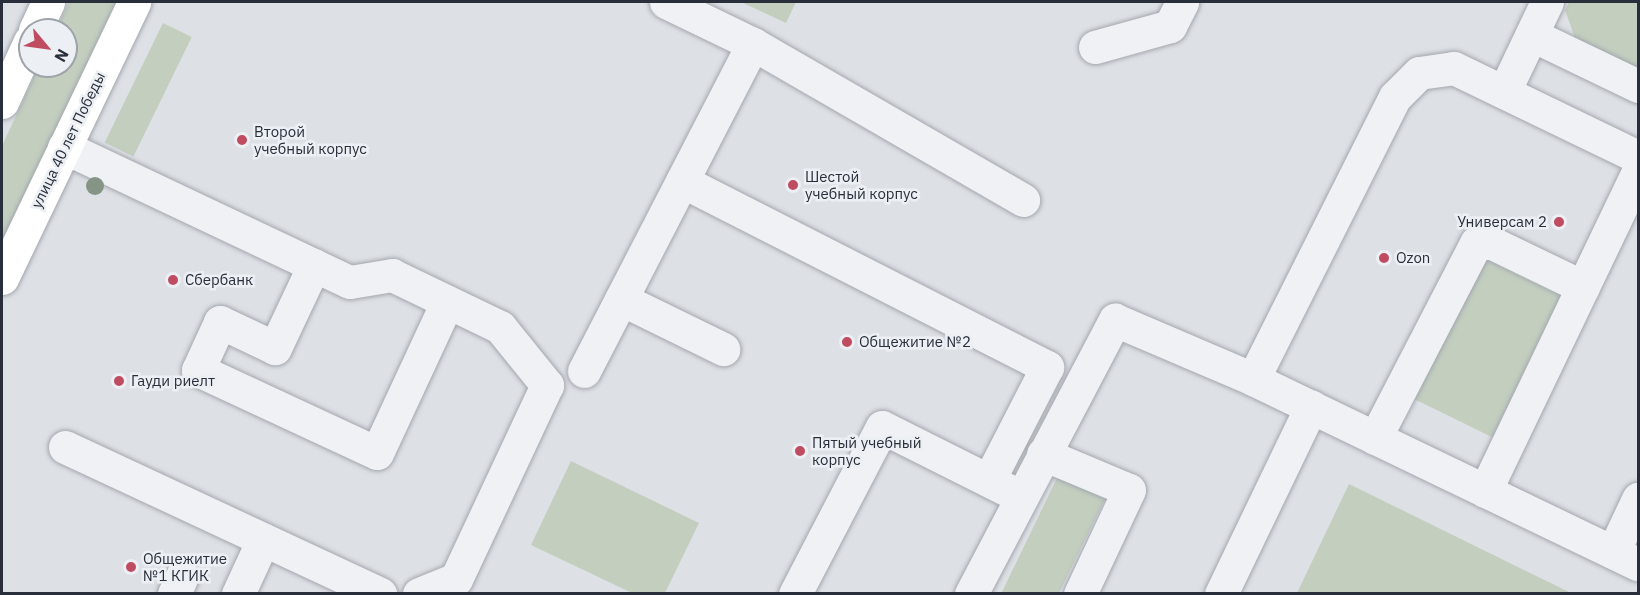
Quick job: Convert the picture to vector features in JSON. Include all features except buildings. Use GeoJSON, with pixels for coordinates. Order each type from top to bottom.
{"type":"FeatureCollection","features":[{"type":"Feature","properties":{"kind":"main road"},"geometry":{"type":"LineString","coordinates":[[41,18],[48,2]]}},
{"type":"Feature","properties":{"kind":"main road","name":"улица 40 лет Победы"},"geometry":{"type":"LineString","coordinates":[[2,278],[134,2]]}},
{"type":"Feature","properties":{"kind":"main road"},"geometry":{"type":"LineString","coordinates":[[2,102],[18,67]]}},
{"type":"Feature","properties":{"kind":"lane"},"geometry":{"type":"LineString","coordinates":[[666,2],[753,44],[1023,200]]}},
{"type":"Feature","properties":{"kind":"lane"},"geometry":{"type":"LineString","coordinates":[[1095,47],[1170,26],[1182,2]]}},
{"type":"Feature","properties":{"kind":"lane"},"geometry":{"type":"LineString","coordinates":[[1504,92],[1547,2]]}},
{"type":"Feature","properties":{"kind":"lane"},"geometry":{"type":"LineString","coordinates":[[1532,35],[1638,86]]}},
{"type":"Feature","properties":{"kind":"lane"},"geometry":{"type":"LineString","coordinates":[[584,371],[753,44]]}},
{"type":"Feature","properties":{"kind":"lane"},"geometry":{"type":"LineString","coordinates":[[1253,379],[1395,97],[1419,73],[1454,68],[1638,157]]}},
{"type":"Feature","properties":{"kind":"lane"},"geometry":{"type":"LineString","coordinates":[[64,147],[350,282],[392,275],[500,327],[547,385],[456,579],[419,594]]}},
{"type":"Feature","properties":{"kind":"lane"},"geometry":{"type":"LineString","coordinates":[[1485,490],[1638,172]]}},
{"type":"Feature","properties":{"kind":"lane"},"geometry":{"type":"LineString","coordinates":[[682,181],[1047,367],[989,480]]}},
{"type":"Feature","properties":{"kind":"lane"},"geometry":{"type":"LineString","coordinates":[[1376,438],[1476,243],[1492,243],[1583,287]]}},
{"type":"Feature","properties":{"kind":"lane"},"geometry":{"type":"LineString","coordinates":[[314,266],[275,348],[220,322],[198,370],[377,453],[447,302]]}},
{"type":"Feature","properties":{"kind":"lane"},"geometry":{"type":"LineString","coordinates":[[621,298],[723,349]]}},
{"type":"Feature","properties":{"kind":"lane"},"geometry":{"type":"LineString","coordinates":[[971,594],[1020,496],[1115,320],[1253,379],[1626,558],[1638,499]]}},
{"type":"Feature","properties":{"kind":"lane"},"geometry":{"type":"LineString","coordinates":[[1221,594],[1311,407]]}},
{"type":"Feature","properties":{"kind":"lane"},"geometry":{"type":"LineString","coordinates":[[795,594],[882,427],[1020,496]]}},
{"type":"Feature","properties":{"kind":"lane"},"geometry":{"type":"LineString","coordinates":[[65,447],[380,594]]}},
{"type":"Feature","properties":{"kind":"lane"},"geometry":{"type":"LineString","coordinates":[[1043,454],[1130,490],[1080,594]]}},
{"type":"Feature","properties":{"kind":"lane"},"geometry":{"type":"LineString","coordinates":[[238,594],[263,540]]}},
{"type":"Feature","properties":{"kind":"green space"},"geometry":{"type":"Polygon","coordinates":[[[69,2],[116,2],[2,245],[2,146],[33,78],[78,78],[78,18],[62,18],[69,2]]]}},
{"type":"Feature","properties":{"kind":"green space"},"geometry":{"type":"Polygon","coordinates":[[[741,2],[796,2],[786,23],[741,2]]]}},
{"type":"Feature","properties":{"kind":"green space"},"geometry":{"type":"Polygon","coordinates":[[[1569,2],[1638,2],[1638,75],[1575,38],[1565,10],[1569,2]]]}},
{"type":"Feature","properties":{"kind":"green space"},"geometry":{"type":"Polygon","coordinates":[[[163,23],[192,37],[133,157],[105,143],[163,23]]]}},
{"type":"Feature","properties":{"kind":"green space"},"geometry":{"type":"Polygon","coordinates":[[[1483,258],[1561,296],[1492,437],[1414,399],[1483,258]]]}},
{"type":"Feature","properties":{"kind":"green space"},"geometry":{"type":"Polygon","coordinates":[[[571,461],[699,523],[665,593],[632,593],[531,545],[571,461]]]}},
{"type":"Feature","properties":{"kind":"green space"},"geometry":{"type":"Polygon","coordinates":[[[1058,476],[1105,499],[1059,593],[1001,594],[1058,476]]]}},
{"type":"Feature","properties":{"kind":"green space"},"geometry":{"type":"Polygon","coordinates":[[[1349,484],[1571,593],[1297,593],[1349,484]]]}},
{"type":"Feature","properties":{"kind":"place","name":"Второй учебный корпус"},"geometry":{"type":"Point","coordinates":[242,140]}},
{"type":"Feature","properties":{"kind":"place","name":"Шестой учебный корпус"},"geometry":{"type":"Point","coordinates":[793,185]}},
{"type":"Feature","properties":{"kind":"place","name":"Универсам 2"},"geometry":{"type":"Point","coordinates":[1559,222]}},
{"type":"Feature","properties":{"kind":"place","name":"Ozon"},"geometry":{"type":"Point","coordinates":[1384,258]}},
{"type":"Feature","properties":{"kind":"place","name":"Сбербанк"},"geometry":{"type":"Point","coordinates":[173,280]}},
{"type":"Feature","properties":{"kind":"place","name":"Общежитие №2"},"geometry":{"type":"Point","coordinates":[847,342]}},
{"type":"Feature","properties":{"kind":"place","name":"Гауди риелт"},"geometry":{"type":"Point","coordinates":[119,381]}},
{"type":"Feature","properties":{"kind":"place","name":"Пятый учебный корпус"},"geometry":{"type":"Point","coordinates":[800,451]}},
{"type":"Feature","properties":{"kind":"place","name":"Общежитие №1 КГИК"},"geometry":{"type":"Point","coordinates":[131,567]}}]}
